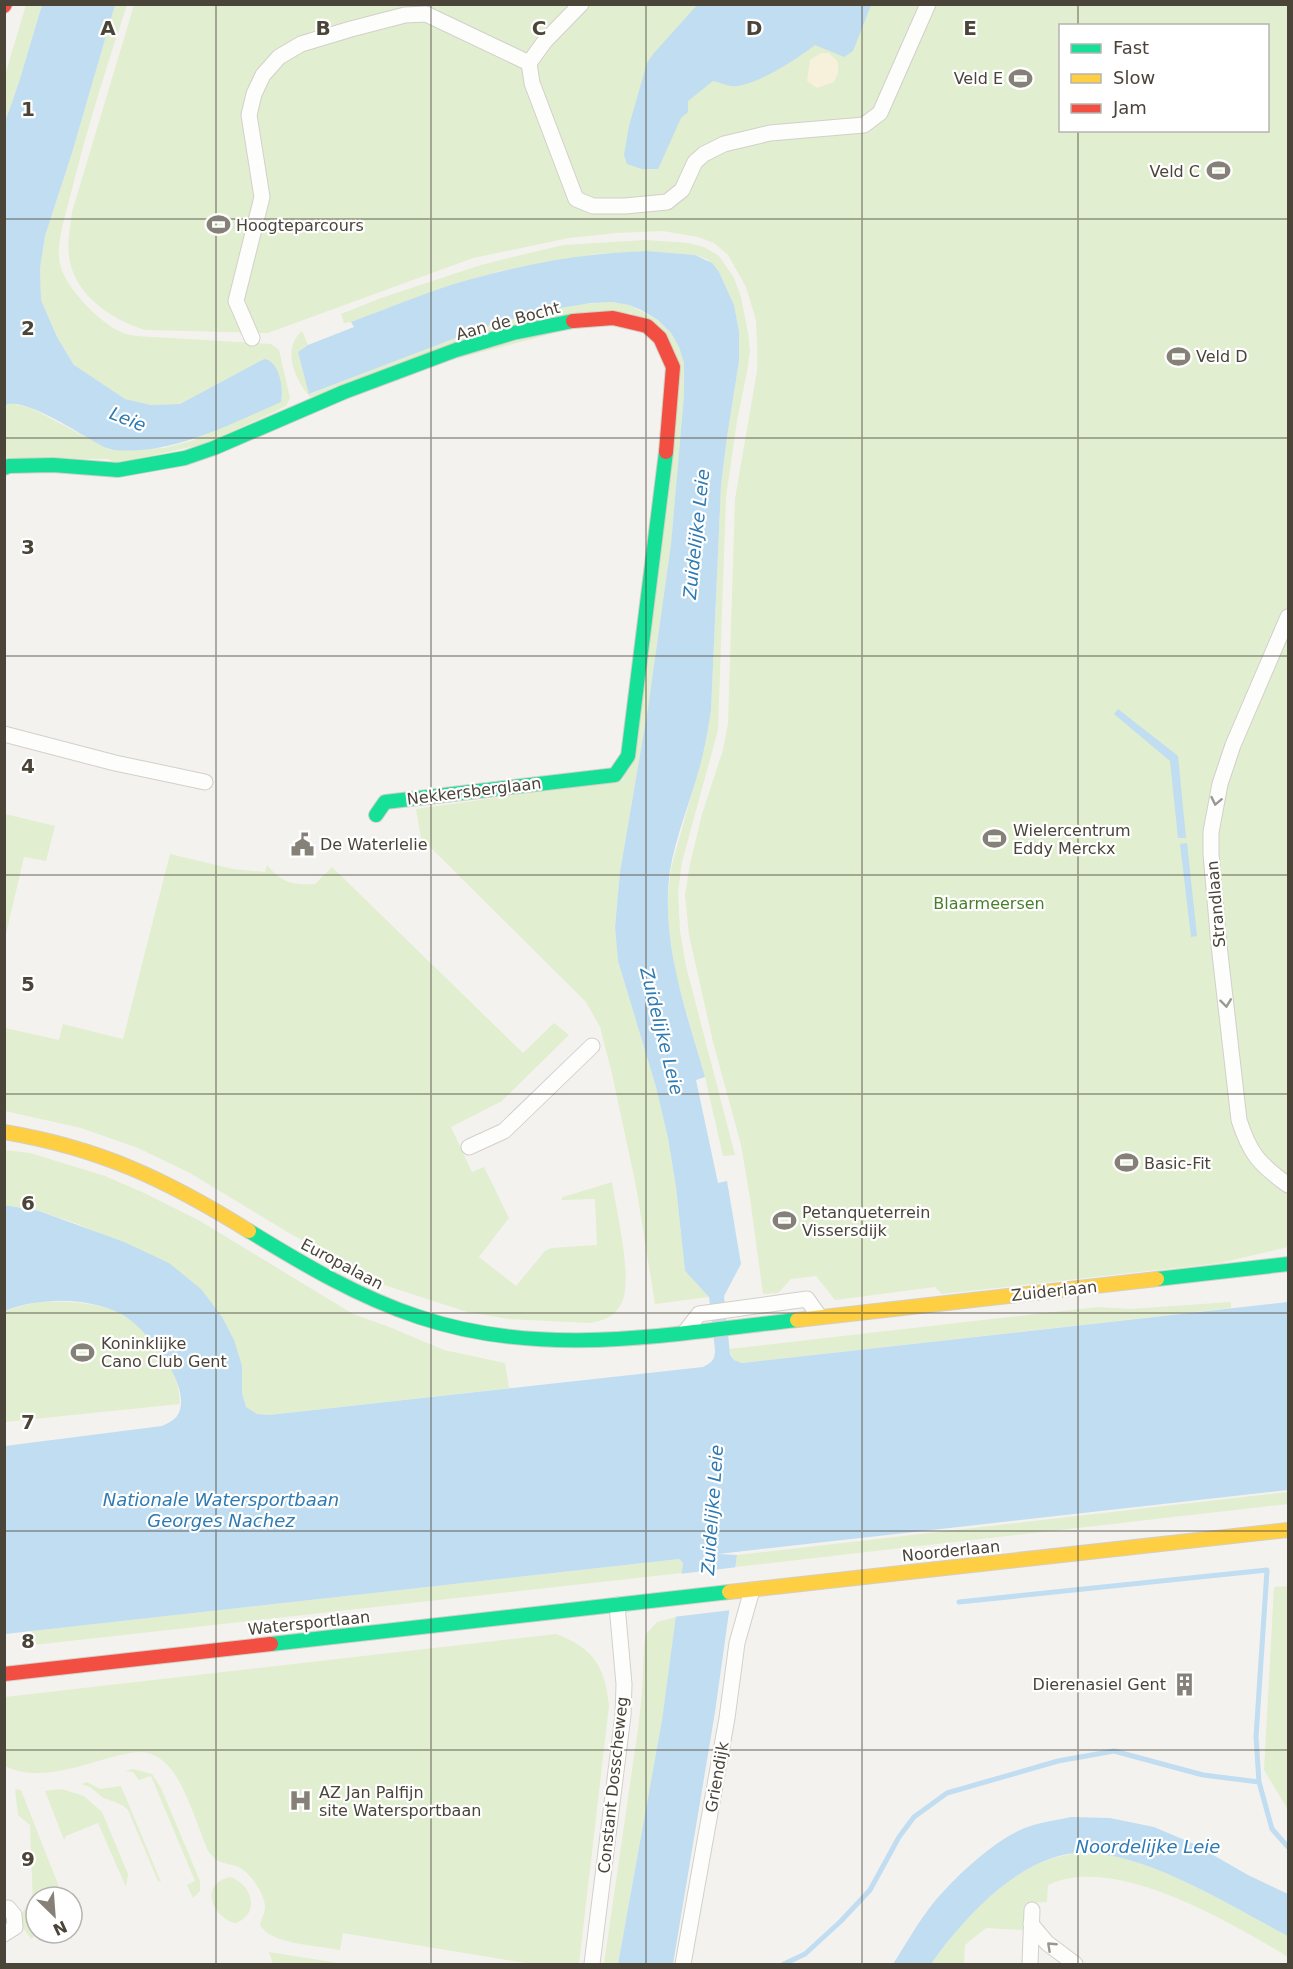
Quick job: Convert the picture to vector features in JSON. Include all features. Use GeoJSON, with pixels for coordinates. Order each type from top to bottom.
{"type":"FeatureCollection","features":[{"type":"Feature","properties":{"kind":"street"},"geometry":{"type":"LineString","coordinates":[[581,4],[545,41],[529,63],[532,83],[576,199],[593,206],[658,204],[675,197],[682,190],[696,162],[704,154],[724,144],[770,132],[864,125],[880,113],[928,4]]}},
{"type":"Feature","properties":{"kind":"street"},"geometry":{"type":"LineString","coordinates":[[252,338],[236,301],[262,196],[249,115],[254,94],[263,75],[279,57],[301,44],[351,29],[405,15],[426,14],[529,63]]}},
{"type":"Feature","properties":{"kind":"street","name":"Aan de Bocht"},"geometry":{"type":"LineString","coordinates":[[4,468],[55,464],[118,470],[188,457],[404,369],[499,337],[553,324],[605,317],[632,320],[650,327],[661,340],[673,367],[666,452],[628,756],[615,775],[578,779]]}},
{"type":"Feature","properties":{"kind":"street","name":"Strandlaan"},"geometry":{"type":"LineString","coordinates":[[1288,617],[1233,745],[1220,784],[1214,810],[1211,854],[1239,1120],[1247,1143],[1257,1160],[1288,1185]]}},
{"type":"Feature","properties":{"kind":"street"},"geometry":{"type":"LineString","coordinates":[[4,734],[115,763],[205,782]]}},
{"type":"Feature","properties":{"kind":"street","name":"Nekkersberglaan"},"geometry":{"type":"LineString","coordinates":[[376,815],[385,802],[578,779]]}},
{"type":"Feature","properties":{"kind":"street"},"geometry":{"type":"LineString","coordinates":[[469,1147],[504,1131],[592,1046]]}},
{"type":"Feature","properties":{"kind":"street","name":"Europalaan"},"geometry":{"type":"LineString","coordinates":[[4,1132],[70,1146],[159,1179],[350,1289],[392,1308],[437,1323],[511,1339],[572,1342],[609,1341],[685,1332]]}},
{"type":"Feature","properties":{"kind":"street","name":"Zuiderlaan"},"geometry":{"type":"LineString","coordinates":[[685,1332],[1288,1264]]}},
{"type":"Feature","properties":{"kind":"street"},"geometry":{"type":"LineString","coordinates":[[685,1332],[699,1314],[807,1299],[819,1316]]}},
{"type":"Feature","properties":{"kind":"street","name":"Noorderlaan"},"geometry":{"type":"LineString","coordinates":[[617,1605],[1288,1530]]}},
{"type":"Feature","properties":{"kind":"street","name":"Griendijk"},"geometry":{"type":"LineString","coordinates":[[683,1965],[747,1591]]}},
{"type":"Feature","properties":{"kind":"street","name":"Watersportlaan"},"geometry":{"type":"LineString","coordinates":[[4,1674],[617,1605]]}},
{"type":"Feature","properties":{"kind":"street","name":"Constant Dosscheweg"},"geometry":{"type":"LineString","coordinates":[[592,1965],[623,1715],[624,1684],[617,1605]]}},
{"type":"Feature","properties":{"kind":"street"},"geometry":{"type":"LineString","coordinates":[[4,1934],[15,1927],[14,1915],[8,1908]]}},
{"type":"Feature","properties":{"kind":"street"},"geometry":{"type":"LineString","coordinates":[[1030,1965],[1031,1917],[1047,1943],[1075,1965]]}},
{"type":"Feature","properties":{"kind":"green space"},"geometry":{"type":"Polygon","coordinates":[[[26,5],[42,5],[5,122],[5,75],[26,5]]]}},
{"type":"Feature","properties":{"kind":"green space"},"geometry":{"type":"Polygon","coordinates":[[[115,5],[127,5],[90,124],[64,222],[59,256],[63,273],[75,293],[92,311],[123,333],[136,336],[271,344],[279,350],[290,398],[286,406],[208,443],[119,463],[107,459],[5,458],[5,405],[9,403],[31,408],[110,450],[164,448],[191,441],[282,400],[282,390],[264,359],[180,404],[151,405],[125,399],[75,366],[57,337],[41,300],[40,268],[45,236],[115,5]]]}},
{"type":"Feature","properties":{"kind":"green space","name":"Blaarmeersen"},"geometry":{"type":"Polygon","coordinates":[[[134,5],[1288,5],[1288,1247],[1220,1263],[942,1294],[935,1287],[835,1300],[816,1276],[791,1279],[778,1293],[763,1294],[741,1145],[713,1042],[689,935],[685,895],[702,814],[723,750],[728,723],[735,499],[757,371],[756,320],[746,287],[728,255],[714,243],[698,237],[663,231],[569,238],[473,258],[268,333],[146,330],[134,326],[99,306],[80,286],[70,262],[69,237],[72,212],[134,5]]]}},
{"type":"Feature","properties":{"kind":"green space"},"geometry":{"type":"Polygon","coordinates":[[[646,240],[688,243],[704,247],[719,256],[734,278],[741,297],[750,351],[726,497],[718,730],[682,862],[678,892],[680,931],[686,966],[735,1155],[723,1156],[705,1077],[676,976],[668,923],[671,868],[705,746],[711,710],[721,485],[739,361],[739,331],[734,305],[719,272],[707,259],[695,255],[647,251],[596,254],[500,271],[452,285],[351,322],[344,323],[341,314],[381,298],[481,265],[521,255],[564,245],[646,240]]]}},
{"type":"Feature","properties":{"kind":"green space"},"geometry":{"type":"Polygon","coordinates":[[[612,302],[629,305],[658,320],[671,333],[684,363],[684,395],[671,544],[648,708],[620,872],[615,927],[618,961],[656,1087],[668,1138],[685,1271],[709,1297],[655,1304],[636,1186],[600,1027],[586,1002],[421,838],[416,809],[623,780],[676,366],[631,313],[310,397],[299,382],[291,355],[296,338],[302,331],[308,345],[298,352],[310,394],[494,325],[564,307],[612,302]]]}},
{"type":"Feature","properties":{"kind":"green space"},"geometry":{"type":"Polygon","coordinates":[[[5,814],[55,826],[46,861],[24,857],[5,938],[5,814]]]}},
{"type":"Feature","properties":{"kind":"green space"},"geometry":{"type":"Polygon","coordinates":[[[170,854],[233,869],[265,872],[267,865],[288,882],[300,884],[315,884],[332,867],[523,1053],[554,1023],[569,1035],[502,1101],[451,1127],[472,1172],[484,1167],[509,1218],[479,1257],[516,1286],[545,1251],[551,1248],[597,1245],[595,1199],[561,1200],[563,1197],[612,1182],[623,1246],[626,1281],[624,1296],[614,1313],[602,1320],[589,1323],[509,1319],[467,1312],[384,1285],[289,1233],[190,1173],[138,1148],[81,1128],[5,1111],[5,1028],[59,1040],[63,1024],[123,1039],[170,854]]]}},
{"type":"Feature","properties":{"kind":"green space"},"geometry":{"type":"Polygon","coordinates":[[[4,1150],[30,1153],[105,1176],[200,1221],[353,1314],[444,1350],[505,1363],[509,1388],[269,1415],[257,1414],[246,1407],[242,1393],[242,1366],[169,1263],[75,1223],[39,1211],[5,1205],[4,1150]]]}},
{"type":"Feature","properties":{"kind":"green space","name":"Koninklijke Cano Club Gent"},"geometry":{"type":"Polygon","coordinates":[[[39,1301],[81,1303],[101,1307],[121,1314],[135,1323],[161,1350],[170,1364],[176,1379],[180,1404],[5,1422],[5,1311],[39,1301]]]}},
{"type":"Feature","properties":{"kind":"green space"},"geometry":{"type":"Polygon","coordinates":[[[1231,1302],[1231,1308],[742,1363],[734,1360],[729,1349],[1098,1307],[1130,1309],[1231,1302]]]}},
{"type":"Feature","properties":{"kind":"green space"},"geometry":{"type":"Polygon","coordinates":[[[1288,1492],[1288,1504],[735,1567],[737,1555],[1288,1492]]]}},
{"type":"Feature","properties":{"kind":"green space"},"geometry":{"type":"Polygon","coordinates":[[[679,1559],[683,1563],[682,1573],[33,1645],[31,1631],[679,1559]]]}},
{"type":"Feature","properties":{"kind":"green space"},"geometry":{"type":"Polygon","coordinates":[[[1288,1586],[1288,1810],[1264,1770],[1274,1587],[1288,1586]]]}},
{"type":"Feature","properties":{"kind":"green space"},"geometry":{"type":"Polygon","coordinates":[[[676,1617],[662,1720],[618,1964],[604,1964],[638,1729],[646,1634],[657,1622],[676,1617]]]}},
{"type":"Feature","properties":{"kind":"green space","name":"AZ Jan Palfijn site Watersportbaan"},"geometry":{"type":"Polygon","coordinates":[[[556,1634],[580,1646],[595,1661],[604,1680],[609,1706],[579,1964],[532,1964],[343,1933],[340,1950],[284,1940],[265,1931],[260,1925],[265,1909],[264,1902],[251,1877],[241,1868],[217,1860],[208,1851],[176,1776],[166,1763],[154,1755],[136,1752],[46,1773],[18,1771],[5,1766],[5,1697],[556,1634]]]}},
{"type":"Feature","properties":{"kind":"green space"},"geometry":{"type":"Polygon","coordinates":[[[133,1769],[152,1774],[161,1788],[200,1881],[200,1891],[193,1898],[187,1885],[195,1881],[151,1776],[139,1780],[133,1772],[125,1771],[133,1769]]]}},
{"type":"Feature","properties":{"kind":"green space"},"geometry":{"type":"Polygon","coordinates":[[[87,1782],[100,1789],[121,1786],[161,1882],[158,1881],[128,1810],[81,1784],[87,1782]]]}},
{"type":"Feature","properties":{"kind":"green space"},"geometry":{"type":"Polygon","coordinates":[[[15,1789],[21,1790],[58,1885],[32,1885],[30,1825],[18,1815],[15,1789]]]}},
{"type":"Feature","properties":{"kind":"green space"},"geometry":{"type":"Polygon","coordinates":[[[62,1789],[84,1796],[102,1812],[128,1874],[126,1887],[98,1823],[66,1836],[64,1840],[45,1791],[62,1789]]]}},
{"type":"Feature","properties":{"kind":"green space"},"geometry":{"type":"Polygon","coordinates":[[[1074,1853],[1125,1858],[1173,1876],[1288,1936],[1288,1957],[1236,1927],[1172,1896],[1106,1878],[1075,1878],[1048,1885],[1047,1902],[1026,1903],[1023,1930],[986,1928],[965,1945],[964,1964],[931,1964],[968,1918],[996,1891],[1029,1868],[1047,1860],[1074,1853]]]}},
{"type":"Feature","properties":{"kind":"green space"},"geometry":{"type":"Polygon","coordinates":[[[230,1877],[244,1886],[251,1899],[249,1913],[236,1923],[221,1915],[212,1901],[214,1887],[220,1881],[230,1877]]]}},
{"type":"Feature","properties":{"kind":"green space"},"geometry":{"type":"Polygon","coordinates":[[[24,1910],[24,1929],[20,1924],[20,1917],[24,1910]]]}},
{"type":"Feature","properties":{"kind":"green space"},"geometry":{"type":"Polygon","coordinates":[[[269,1952],[338,1963],[338,1964],[273,1964],[269,1952]]]}},
{"type":"Feature","properties":{"kind":"sand"},"geometry":{"type":"Polygon","coordinates":[[[821,53],[829,53],[838,62],[838,73],[834,82],[817,88],[807,81],[810,60],[821,53]]]}},
{"type":"Feature","properties":{"kind":"water"},"geometry":{"type":"Polygon","coordinates":[[[698,4],[871,5],[853,51],[844,57],[815,45],[788,64],[756,81],[733,86],[713,81],[688,101],[688,112],[681,118],[658,169],[642,169],[627,164],[624,155],[629,126],[647,63],[698,4]]]}},
{"type":"Feature","properties":{"kind":"water","name":"Leie"},"geometry":{"type":"Polygon","coordinates":[[[42,5],[115,5],[45,236],[40,268],[41,300],[57,337],[74,365],[125,399],[151,405],[180,404],[264,359],[274,365],[280,377],[281,402],[220,429],[179,443],[136,450],[108,449],[36,410],[13,404],[5,405],[5,122],[42,5]]]}},
{"type":"Feature","properties":{"kind":"water","name":"Nationale Watersportbaan Georges Nachez"},"geometry":{"type":"Polygon","coordinates":[[[647,251],[695,255],[712,263],[719,272],[734,305],[739,331],[739,361],[721,485],[711,710],[701,762],[679,832],[670,870],[668,897],[672,949],[677,975],[705,1077],[696,1080],[718,1183],[727,1181],[741,1264],[724,1296],[730,1354],[734,1360],[742,1363],[1288,1302],[1288,1490],[718,1554],[737,1555],[715,1712],[673,1964],[618,1964],[662,1720],[683,1563],[679,1559],[5,1634],[5,1446],[162,1426],[177,1416],[181,1404],[180,1390],[165,1359],[143,1331],[121,1314],[93,1304],[63,1301],[33,1303],[5,1311],[4,1205],[39,1211],[124,1242],[169,1263],[201,1289],[222,1317],[234,1340],[242,1366],[242,1393],[246,1407],[257,1414],[269,1415],[703,1367],[712,1361],[715,1350],[709,1297],[685,1271],[668,1138],[656,1087],[618,961],[615,927],[620,872],[648,708],[671,544],[684,395],[684,363],[679,347],[671,333],[658,320],[629,305],[612,302],[541,311],[487,326],[309,394],[298,352],[308,345],[354,327],[351,322],[454,284],[550,261],[598,254],[647,251]]]}},
{"type":"Feature","properties":{"kind":"water"},"geometry":{"type":"Polygon","coordinates":[[[1118,709],[1178,756],[1186,838],[1178,838],[1170,761],[1114,714],[1118,709]]]}},
{"type":"Feature","properties":{"kind":"water"},"geometry":{"type":"Polygon","coordinates":[[[1187,843],[1197,936],[1191,937],[1180,844],[1187,843]]]}},
{"type":"Feature","properties":{"kind":"water","name":"Noordelijke Leie"},"geometry":{"type":"Polygon","coordinates":[[[1071,1817],[1110,1818],[1154,1827],[1194,1844],[1248,1875],[1288,1894],[1288,1936],[1213,1895],[1156,1869],[1101,1854],[1075,1853],[1053,1858],[1032,1867],[992,1894],[958,1929],[931,1964],[893,1964],[936,1900],[982,1855],[1024,1828],[1071,1817]]]}},
{"type":"Feature","properties":{"kind":"pier"},"geometry":{"type":"Polygon","coordinates":[[[738,1567],[732,1610],[673,1617],[679,1574],[738,1567]]]}},
{"type":"Feature","properties":{"kind":"waterway"},"geometry":{"type":"LineString","coordinates":[[959,1602],[1267,1570],[1256,1737],[1259,1782],[1272,1829],[1288,1847]]}},
{"type":"Feature","properties":{"kind":"waterway"},"geometry":{"type":"LineString","coordinates":[[784,1964],[805,1954],[841,1921],[870,1890],[899,1837],[914,1817],[947,1793],[1058,1761],[1114,1751],[1203,1775],[1259,1782]]}},
{"type":"Feature","properties":{"kind":"traffic: fast"},"geometry":{"type":"LineString","coordinates":[[4,468],[53,465],[118,470],[185,458],[214,448],[344,392],[456,350],[513,333],[573,321]]}},
{"type":"Feature","properties":{"kind":"traffic: fast"},"geometry":{"type":"LineString","coordinates":[[376,815],[385,802],[615,775],[628,756],[666,452]]}},
{"type":"Feature","properties":{"kind":"traffic: fast"},"geometry":{"type":"LineString","coordinates":[[249,1231],[310,1267],[374,1300],[419,1317],[466,1330],[513,1337],[607,1340],[797,1320]]}},
{"type":"Feature","properties":{"kind":"traffic: fast"},"geometry":{"type":"LineString","coordinates":[[1157,1279],[1288,1264]]}},
{"type":"Feature","properties":{"kind":"traffic: fast"},"geometry":{"type":"LineString","coordinates":[[271,1644],[729,1592]]}},
{"type":"Feature","properties":{"kind":"traffic: slow"},"geometry":{"type":"LineString","coordinates":[[4,1132],[71,1147],[132,1168],[190,1196],[249,1231]]}},
{"type":"Feature","properties":{"kind":"traffic: slow"},"geometry":{"type":"LineString","coordinates":[[797,1320],[1157,1279]]}},
{"type":"Feature","properties":{"kind":"traffic: slow"},"geometry":{"type":"LineString","coordinates":[[729,1592],[1288,1530]]}},
{"type":"Feature","properties":{"kind":"traffic: jam"},"geometry":{"type":"LineString","coordinates":[[573,321],[613,318],[647,326],[660,338],[673,367],[666,452]]}},
{"type":"Feature","properties":{"kind":"traffic: jam"},"geometry":{"type":"LineString","coordinates":[[4,1674],[271,1644]]}},
{"type":"Feature","properties":{"kind":"place","name":"Veld E"},"geometry":{"type":"Point","coordinates":[1021,78]}},
{"type":"Feature","properties":{"kind":"place","name":"Veld C"},"geometry":{"type":"Point","coordinates":[1218,171]}},
{"type":"Feature","properties":{"kind":"place","name":"Hoogteparcours"},"geometry":{"type":"Point","coordinates":[218,225]}},
{"type":"Feature","properties":{"kind":"place","name":"Veld D"},"geometry":{"type":"Point","coordinates":[1178,356]}},
{"type":"Feature","properties":{"kind":"place","name":"Wielercentrum Eddy Merckx"},"geometry":{"type":"Point","coordinates":[995,839]}},
{"type":"Feature","properties":{"kind":"place","name":"De Waterlelie"},"geometry":{"type":"Point","coordinates":[302,844]}},
{"type":"Feature","properties":{"kind":"place","name":"Basic-Fit"},"geometry":{"type":"Point","coordinates":[1126,1163]}},
{"type":"Feature","properties":{"kind":"place","name":"Petanqueterrein Vissersdijk"},"geometry":{"type":"Point","coordinates":[784,1221]}},
{"type":"Feature","properties":{"kind":"place","name":"Koninklijke Cano Club Gent"},"geometry":{"type":"Point","coordinates":[83,1352]}},
{"type":"Feature","properties":{"kind":"place","name":"Dierenasiel Gent"},"geometry":{"type":"Point","coordinates":[1184,1684]}},
{"type":"Feature","properties":{"kind":"place","name":"AZ Jan Palfijn site Watersportbaan"},"geometry":{"type":"Point","coordinates":[301,1801]}},
{"type":"Feature","properties":{"kind":"water label","name":"Zuidelijke Leie"},"geometry":{"type":"Point","coordinates":[696,534]}},
{"type":"Feature","properties":{"kind":"water label","name":"Zuidelijke Leie"},"geometry":{"type":"Point","coordinates":[662,1031]}},
{"type":"Feature","properties":{"kind":"water label","name":"Zuidelijke Leie"},"geometry":{"type":"Point","coordinates":[712,1510]}}]}
